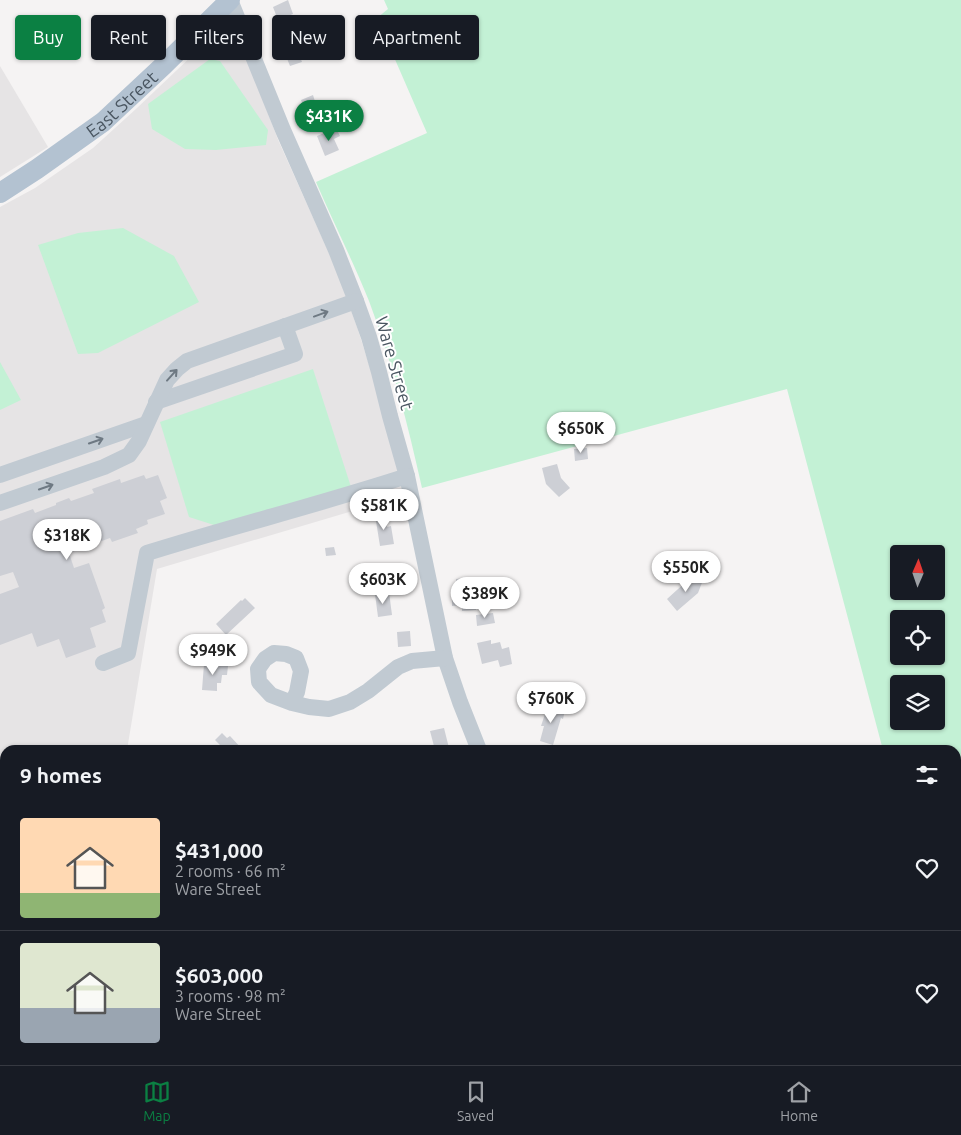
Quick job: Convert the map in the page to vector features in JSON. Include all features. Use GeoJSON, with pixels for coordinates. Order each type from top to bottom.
{"type":"FeatureCollection","features":[{"type":"Feature","properties":{"kind":"main road","name":"East Street"},"geometry":{"type":"LineString","coordinates":[[0,193],[44,165],[102,122],[164,66],[230,0]]}},
{"type":"Feature","properties":{"kind":"street","name":"Ware Street"},"geometry":{"type":"LineString","coordinates":[[230,0],[356,301],[379,372],[407,476],[445,658],[477,745]]}},
{"type":"Feature","properties":{"kind":"street"},"geometry":{"type":"LineString","coordinates":[[0,503],[104,467],[129,455],[139,441],[167,380],[187,361],[356,301]]}},
{"type":"Feature","properties":{"kind":"street"},"geometry":{"type":"LineString","coordinates":[[156,402],[294,354],[285,326]]}},
{"type":"Feature","properties":{"kind":"street"},"geometry":{"type":"LineString","coordinates":[[0,475],[146,424]]}},
{"type":"Feature","properties":{"kind":"street"},"geometry":{"type":"LineString","coordinates":[[103,663],[128,653],[148,554],[407,476]]}},
{"type":"Feature","properties":{"kind":"street"},"geometry":{"type":"LineString","coordinates":[[292,703],[329,709],[350,702],[368,691],[398,667],[412,661],[445,658]]}},
{"type":"Feature","properties":{"kind":"shaded area"},"geometry":{"type":"Polygon","coordinates":[[[187,60],[247,60],[279,142],[342,285],[386,418],[403,496],[157,569],[128,745],[0,745],[0,207],[35,188],[93,148],[187,60]]]}},
{"type":"Feature","properties":{"kind":"shaded area"},"geometry":{"type":"Polygon","coordinates":[[[0,66],[48,147],[0,177],[0,66]]]}},
{"type":"Feature","properties":{"kind":"green space"},"geometry":{"type":"Polygon","coordinates":[[[384,0],[961,0],[961,745],[882,745],[787,389],[422,488],[399,394],[385,347],[363,286],[316,182],[427,133],[395,60],[479,60],[479,15],[381,15],[388,9],[384,0]]]}},
{"type":"Feature","properties":{"kind":"green space"},"geometry":{"type":"Polygon","coordinates":[[[209,60],[220,61],[268,130],[266,145],[216,150],[185,149],[152,129],[148,104],[209,60]]]}},
{"type":"Feature","properties":{"kind":"green space"},"geometry":{"type":"Polygon","coordinates":[[[123,228],[174,256],[199,302],[98,353],[78,354],[38,245],[78,233],[123,228]]]}},
{"type":"Feature","properties":{"kind":"green space"},"geometry":{"type":"Polygon","coordinates":[[[0,362],[21,400],[0,410],[0,362]]]}},
{"type":"Feature","properties":{"kind":"green space"},"geometry":{"type":"Polygon","coordinates":[[[313,369],[351,487],[217,526],[189,517],[160,422],[313,369]]]}},
{"type":"Feature","properties":{"kind":"building"},"geometry":{"type":"Polygon","coordinates":[[[288,0],[293,14],[276,15],[273,7],[288,0]]]}},
{"type":"Feature","properties":{"kind":"building"},"geometry":{"type":"Polygon","coordinates":[[[288,60],[301,60],[302,62],[290,66],[288,60]]]}},
{"type":"Feature","properties":{"kind":"building"},"geometry":{"type":"Polygon","coordinates":[[[313,95],[318,111],[307,115],[301,100],[313,95]]]}},
{"type":"Feature","properties":{"kind":"building"},"geometry":{"type":"Polygon","coordinates":[[[336,128],[340,136],[334,139],[339,150],[325,156],[317,136],[336,128]]]}},
{"type":"Feature","properties":{"kind":"building"},"geometry":{"type":"Polygon","coordinates":[[[587,448],[588,459],[575,461],[574,449],[587,448]]]}},
{"type":"Feature","properties":{"kind":"building"},"geometry":{"type":"Polygon","coordinates":[[[557,464],[561,478],[570,488],[559,497],[546,484],[542,468],[557,464]]]}},
{"type":"Feature","properties":{"kind":"building"},"geometry":{"type":"Polygon","coordinates":[[[144,475],[146,479],[158,475],[167,498],[160,501],[165,514],[147,520],[148,524],[136,529],[138,533],[112,542],[110,538],[69,553],[74,568],[89,563],[105,608],[102,610],[106,622],[90,628],[96,647],[66,658],[59,639],[37,647],[32,633],[0,645],[0,594],[19,587],[13,572],[0,576],[0,521],[33,509],[35,513],[69,498],[71,501],[94,493],[92,489],[120,479],[121,483],[144,475]]]}},
{"type":"Feature","properties":{"kind":"building"},"geometry":{"type":"Polygon","coordinates":[[[384,514],[387,527],[391,526],[394,544],[380,546],[375,515],[384,514]]]}},
{"type":"Feature","properties":{"kind":"building"},"geometry":{"type":"Polygon","coordinates":[[[334,547],[336,555],[326,556],[325,548],[334,547]]]}},
{"type":"Feature","properties":{"kind":"building"},"geometry":{"type":"Polygon","coordinates":[[[690,575],[703,580],[698,593],[677,611],[667,599],[688,580],[690,575]]]}},
{"type":"Feature","properties":{"kind":"building"},"geometry":{"type":"Polygon","coordinates":[[[475,577],[476,610],[462,611],[462,605],[452,606],[452,598],[457,597],[456,579],[475,577]]]}},
{"type":"Feature","properties":{"kind":"building"},"geometry":{"type":"Polygon","coordinates":[[[389,592],[392,615],[378,617],[375,594],[389,592]]]}},
{"type":"Feature","properties":{"kind":"building"},"geometry":{"type":"Polygon","coordinates":[[[245,598],[255,608],[226,635],[216,624],[245,598]]]}},
{"type":"Feature","properties":{"kind":"building"},"geometry":{"type":"Polygon","coordinates":[[[493,613],[495,623],[477,626],[476,615],[493,613]]]}},
{"type":"Feature","properties":{"kind":"building"},"geometry":{"type":"Polygon","coordinates":[[[410,631],[411,646],[398,647],[397,632],[410,631]]]}},
{"type":"Feature","properties":{"kind":"building"},"geometry":{"type":"Polygon","coordinates":[[[491,640],[491,644],[500,642],[502,649],[509,647],[512,664],[500,667],[498,660],[482,664],[477,643],[491,640]]]}},
{"type":"Feature","properties":{"kind":"building"},"geometry":{"type":"Polygon","coordinates":[[[204,664],[228,666],[227,675],[222,675],[221,683],[217,683],[217,691],[202,690],[204,664]]]}},
{"type":"Feature","properties":{"kind":"building"},"geometry":{"type":"Polygon","coordinates":[[[548,705],[565,710],[553,745],[540,741],[544,726],[541,726],[548,705]]]}},
{"type":"Feature","properties":{"kind":"building"},"geometry":{"type":"Polygon","coordinates":[[[444,728],[448,745],[434,745],[430,731],[444,728]]]}},
{"type":"Feature","properties":{"kind":"building"},"geometry":{"type":"Polygon","coordinates":[[[222,733],[227,738],[230,736],[238,745],[220,745],[215,740],[222,733]]]}}]}
